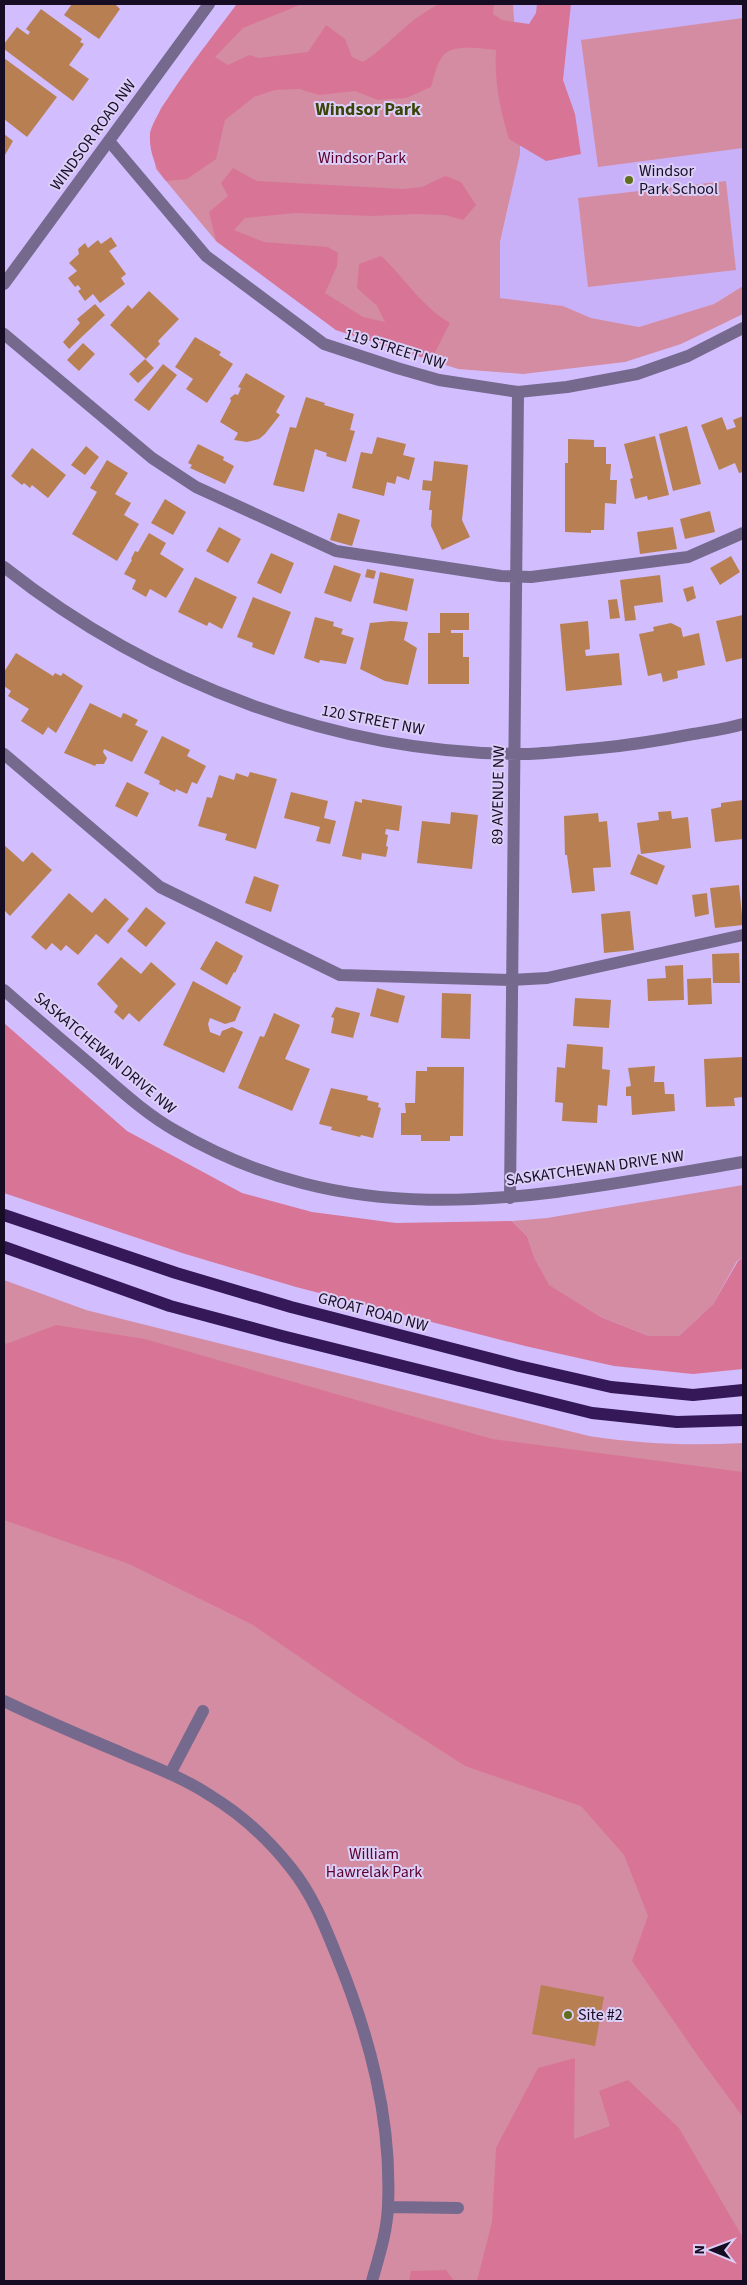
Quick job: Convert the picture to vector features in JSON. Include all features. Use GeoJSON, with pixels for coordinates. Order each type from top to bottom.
{"type":"FeatureCollection","features":[{"type":"Feature","properties":{"kind":"main road","name":"GROAT ROAD NW"},"geometry":{"type":"LineString","coordinates":[[4,1215],[176,1273],[290,1307],[520,1366],[610,1387],[693,1395],[743,1390]]}},
{"type":"Feature","properties":{"kind":"main road"},"geometry":{"type":"LineString","coordinates":[[4,1247],[170,1306],[282,1336],[592,1413],[677,1422],[743,1420]]}},
{"type":"Feature","properties":{"kind":"street","name":"WINDSOR ROAD NW"},"geometry":{"type":"LineString","coordinates":[[4,284],[209,4]]}},
{"type":"Feature","properties":{"kind":"street","name":"119 STREET NW"},"geometry":{"type":"LineString","coordinates":[[109,141],[206,256],[324,344],[439,380],[518,392],[567,387],[637,374],[688,356],[743,328]]}},
{"type":"Feature","properties":{"kind":"street"},"geometry":{"type":"LineString","coordinates":[[4,334],[152,458],[196,487],[336,551],[501,576],[531,576],[688,557],[743,533]]}},
{"type":"Feature","properties":{"kind":"street","name":"89 AVENUE NW"},"geometry":{"type":"LineString","coordinates":[[510,1198],[518,392]]}},
{"type":"Feature","properties":{"kind":"street","name":"120 STREET NW"},"geometry":{"type":"LineString","coordinates":[[4,567],[96,633],[185,679],[264,710],[342,734],[413,746],[515,754],[635,744],[743,724]]}},
{"type":"Feature","properties":{"kind":"street"},"geometry":{"type":"LineString","coordinates":[[4,754],[160,886],[340,976],[511,980],[547,978],[743,936]]}},
{"type":"Feature","properties":{"kind":"street","name":"SASKATCHEWAN DRIVE NW"},"geometry":{"type":"LineString","coordinates":[[4,990],[131,1100],[175,1131],[241,1164],[294,1183],[349,1195],[399,1200],[510,1198],[545,1195],[743,1162]]}},
{"type":"Feature","properties":{"kind":"street"},"geometry":{"type":"LineString","coordinates":[[4,1701],[40,1719],[170,1774],[212,1796],[252,1826],[292,1869],[320,1913],[359,2016],[380,2089],[388,2153],[388,2207],[384,2240],[372,2281]]}},
{"type":"Feature","properties":{"kind":"street"},"geometry":{"type":"LineString","coordinates":[[170,1774],[203,1711]]}},
{"type":"Feature","properties":{"kind":"street"},"geometry":{"type":"LineString","coordinates":[[388,2207],[458,2208]]}},
{"type":"Feature","properties":{"kind":"shaded area"},"geometry":{"type":"Polygon","coordinates":[[[444,3],[494,4],[493,14],[502,20],[529,24],[536,13],[537,4],[571,4],[563,80],[575,114],[581,154],[546,161],[509,139],[498,95],[496,50],[459,48],[446,53],[442,57],[431,87],[406,98],[378,100],[355,91],[319,95],[299,89],[275,90],[254,97],[225,120],[216,159],[187,179],[166,181],[156,166],[152,154],[150,135],[153,124],[173,90],[237,4],[302,4],[243,28],[215,57],[228,65],[249,55],[259,58],[308,52],[326,25],[345,39],[352,57],[363,62],[419,16],[444,3]]]}},
{"type":"Feature","properties":{"kind":"shaded area","name":"Windsor Park School"},"geometry":{"type":"Polygon","coordinates":[[[513,4],[743,4],[743,286],[714,304],[639,327],[591,318],[563,306],[500,298],[500,242],[509,205],[520,101],[513,4]]]}},
{"type":"Feature","properties":{"kind":"shaded area"},"geometry":{"type":"Polygon","coordinates":[[[233,168],[257,181],[403,189],[422,187],[445,176],[461,182],[476,205],[463,220],[445,215],[372,216],[296,213],[245,218],[234,230],[264,242],[328,247],[338,253],[337,266],[325,293],[363,317],[385,322],[377,306],[357,288],[359,264],[381,256],[431,309],[450,323],[431,360],[336,330],[216,241],[209,212],[228,196],[221,183],[233,168]]]}},
{"type":"Feature","properties":{"kind":"shaded area"},"geometry":{"type":"Polygon","coordinates":[[[4,1023],[127,1131],[242,1193],[312,1212],[396,1223],[512,1221],[527,1236],[535,1259],[549,1285],[601,1317],[649,1336],[679,1336],[713,1304],[738,1261],[743,1258],[743,1369],[693,1374],[614,1366],[525,1346],[296,1287],[182,1253],[4,1193],[4,1023]]]}},
{"type":"Feature","properties":{"kind":"shaded area"},"geometry":{"type":"Polygon","coordinates":[[[56,1325],[145,1339],[492,1439],[743,1472],[743,2117],[632,1961],[648,1916],[624,1855],[581,1806],[465,1766],[355,1695],[253,1625],[129,1564],[4,1520],[4,1342],[6,1344],[56,1325]]]}},
{"type":"Feature","properties":{"kind":"shaded area"},"geometry":{"type":"Polygon","coordinates":[[[575,2058],[574,2139],[610,2126],[599,2091],[628,2080],[679,2128],[743,2238],[743,2281],[477,2281],[492,2222],[496,2148],[538,2068],[575,2058]]]}},
{"type":"Feature","properties":{"kind":"shaded area"},"geometry":{"type":"Polygon","coordinates":[[[446,2270],[454,2281],[409,2281],[411,2271],[446,2270]]]}},
{"type":"Feature","properties":{"kind":"green space","name":"Windsor Park"},"geometry":{"type":"Polygon","coordinates":[[[237,4],[513,4],[520,101],[520,154],[500,242],[500,298],[563,306],[591,318],[639,327],[714,304],[743,286],[743,314],[681,344],[625,362],[523,374],[458,369],[336,330],[216,241],[156,169],[150,135],[161,108],[237,4]]]}},
{"type":"Feature","properties":{"kind":"green space"},"geometry":{"type":"Polygon","coordinates":[[[743,18],[743,148],[598,167],[581,40],[743,18]]]}},
{"type":"Feature","properties":{"kind":"green space"},"geometry":{"type":"Polygon","coordinates":[[[726,181],[736,270],[588,287],[578,198],[726,181]]]}},
{"type":"Feature","properties":{"kind":"green space"},"geometry":{"type":"Polygon","coordinates":[[[743,1185],[743,1258],[737,1261],[713,1304],[679,1336],[649,1336],[601,1317],[548,1285],[535,1259],[527,1236],[512,1221],[547,1218],[743,1185]]]}},
{"type":"Feature","properties":{"kind":"green space","name":"William Hawrelak Park"},"geometry":{"type":"Polygon","coordinates":[[[4,1280],[86,1310],[589,1436],[666,1444],[743,1443],[743,2281],[4,2281],[4,1280]]]}},
{"type":"Feature","properties":{"kind":"building"},"geometry":{"type":"Polygon","coordinates":[[[72,4],[115,4],[120,9],[99,39],[64,15],[72,4]]]}},
{"type":"Feature","properties":{"kind":"building"},"geometry":{"type":"Polygon","coordinates":[[[41,9],[82,39],[80,42],[84,44],[69,65],[89,79],[73,101],[4,49],[4,44],[17,27],[28,35],[30,32],[26,29],[41,9]]]}},
{"type":"Feature","properties":{"kind":"building"},"geometry":{"type":"Polygon","coordinates":[[[4,58],[57,97],[27,137],[4,119],[4,58]]]}},
{"type":"Feature","properties":{"kind":"building"},"geometry":{"type":"Polygon","coordinates":[[[4,134],[13,141],[5,155],[4,154],[4,134]]]}},
{"type":"Feature","properties":{"kind":"building"},"geometry":{"type":"Polygon","coordinates":[[[111,237],[117,246],[109,251],[126,274],[121,278],[125,284],[100,303],[93,294],[85,301],[78,291],[81,289],[78,285],[75,287],[68,278],[77,271],[69,263],[79,254],[78,249],[85,243],[88,248],[98,240],[101,244],[111,237]]]}},
{"type":"Feature","properties":{"kind":"building"},"geometry":{"type":"Polygon","coordinates":[[[149,291],[179,319],[158,341],[160,344],[146,359],[110,325],[128,305],[132,309],[149,291]]]}},
{"type":"Feature","properties":{"kind":"building"},"geometry":{"type":"Polygon","coordinates":[[[95,304],[105,315],[69,349],[63,342],[80,323],[77,319],[95,304]]]}},
{"type":"Feature","properties":{"kind":"building"},"geometry":{"type":"Polygon","coordinates":[[[195,337],[221,352],[219,355],[233,364],[207,403],[186,389],[193,379],[175,367],[195,337]]]}},
{"type":"Feature","properties":{"kind":"building"},"geometry":{"type":"Polygon","coordinates":[[[83,343],[95,354],[79,371],[67,360],[83,343]]]}},
{"type":"Feature","properties":{"kind":"building"},"geometry":{"type":"Polygon","coordinates":[[[145,359],[154,368],[138,383],[129,374],[145,359]]]}},
{"type":"Feature","properties":{"kind":"building"},"geometry":{"type":"Polygon","coordinates":[[[163,364],[177,375],[149,411],[134,400],[163,364]]]}},
{"type":"Feature","properties":{"kind":"building"},"geometry":{"type":"Polygon","coordinates":[[[246,373],[285,396],[276,412],[280,415],[265,434],[259,439],[247,442],[234,440],[238,433],[220,422],[231,401],[230,398],[235,394],[238,395],[241,388],[238,387],[246,373]]]}},
{"type":"Feature","properties":{"kind":"building"},"geometry":{"type":"Polygon","coordinates":[[[306,397],[325,403],[324,405],[354,414],[350,430],[355,431],[346,462],[326,456],[327,453],[315,449],[304,492],[273,485],[290,427],[296,428],[306,397]]]}},
{"type":"Feature","properties":{"kind":"building"},"geometry":{"type":"Polygon","coordinates":[[[743,416],[743,472],[739,473],[735,463],[719,470],[701,425],[722,417],[727,430],[736,427],[733,420],[743,416]]]}},
{"type":"Feature","properties":{"kind":"building"},"geometry":{"type":"Polygon","coordinates":[[[687,426],[701,484],[673,491],[659,434],[687,426]]]}},
{"type":"Feature","properties":{"kind":"building"},"geometry":{"type":"Polygon","coordinates":[[[655,436],[669,495],[648,500],[647,496],[635,499],[630,479],[633,478],[624,444],[655,436]]]}},
{"type":"Feature","properties":{"kind":"building"},"geometry":{"type":"Polygon","coordinates":[[[377,437],[406,444],[403,455],[415,458],[409,480],[397,476],[395,484],[387,482],[384,496],[352,488],[361,452],[372,454],[377,437]]]}},
{"type":"Feature","properties":{"kind":"building"},"geometry":{"type":"Polygon","coordinates":[[[568,439],[594,440],[594,447],[606,447],[606,464],[611,464],[610,480],[617,480],[616,504],[605,503],[604,530],[591,530],[591,533],[565,532],[565,463],[568,463],[568,439]]]}},
{"type":"Feature","properties":{"kind":"building"},"geometry":{"type":"Polygon","coordinates":[[[198,444],[224,457],[223,460],[234,466],[225,484],[190,468],[192,465],[188,463],[198,444]]]}},
{"type":"Feature","properties":{"kind":"building"},"geometry":{"type":"Polygon","coordinates":[[[86,446],[99,457],[85,475],[71,465],[86,446]]]}},
{"type":"Feature","properties":{"kind":"building"},"geometry":{"type":"Polygon","coordinates":[[[32,448],[66,475],[48,498],[32,485],[30,488],[24,483],[22,485],[11,476],[32,448]]]}},
{"type":"Feature","properties":{"kind":"building"},"geometry":{"type":"Polygon","coordinates":[[[107,460],[128,473],[115,494],[131,503],[124,515],[139,524],[117,561],[72,534],[97,492],[90,488],[107,460]]]}},
{"type":"Feature","properties":{"kind":"building"},"geometry":{"type":"Polygon","coordinates":[[[434,461],[468,465],[462,520],[470,537],[442,550],[431,526],[432,510],[429,510],[431,491],[422,490],[423,480],[432,481],[434,461]]]}},
{"type":"Feature","properties":{"kind":"building"},"geometry":{"type":"Polygon","coordinates":[[[165,499],[186,512],[173,535],[151,523],[165,499]]]}},
{"type":"Feature","properties":{"kind":"building"},"geometry":{"type":"Polygon","coordinates":[[[710,511],[715,532],[685,539],[680,519],[710,511]]]}},
{"type":"Feature","properties":{"kind":"building"},"geometry":{"type":"Polygon","coordinates":[[[338,513],[360,520],[352,546],[330,540],[338,513]]]}},
{"type":"Feature","properties":{"kind":"building"},"geometry":{"type":"Polygon","coordinates":[[[219,527],[241,539],[228,563],[206,551],[219,527]]]}},
{"type":"Feature","properties":{"kind":"building"},"geometry":{"type":"Polygon","coordinates":[[[673,527],[677,549],[640,554],[637,532],[673,527]]]}},
{"type":"Feature","properties":{"kind":"building"},"geometry":{"type":"Polygon","coordinates":[[[149,533],[166,543],[160,554],[184,569],[166,598],[150,589],[146,597],[132,589],[136,580],[124,574],[135,551],[138,552],[149,533]]]}},
{"type":"Feature","properties":{"kind":"building"},"geometry":{"type":"Polygon","coordinates":[[[271,553],[294,563],[281,594],[257,583],[271,553]]]}},
{"type":"Feature","properties":{"kind":"building"},"geometry":{"type":"Polygon","coordinates":[[[731,556],[740,572],[720,585],[710,568],[731,556]]]}},
{"type":"Feature","properties":{"kind":"building"},"geometry":{"type":"Polygon","coordinates":[[[334,565],[361,574],[351,602],[324,593],[334,565]]]}},
{"type":"Feature","properties":{"kind":"building"},"geometry":{"type":"Polygon","coordinates":[[[367,569],[376,571],[374,579],[365,577],[367,569]]]}},
{"type":"Feature","properties":{"kind":"building"},"geometry":{"type":"Polygon","coordinates":[[[380,572],[414,579],[407,611],[373,603],[380,572]]]}},
{"type":"Feature","properties":{"kind":"building"},"geometry":{"type":"Polygon","coordinates":[[[660,575],[663,602],[634,606],[636,620],[625,621],[620,580],[660,575]]]}},
{"type":"Feature","properties":{"kind":"building"},"geometry":{"type":"Polygon","coordinates":[[[195,577],[237,597],[222,629],[209,622],[207,626],[178,612],[195,577]]]}},
{"type":"Feature","properties":{"kind":"building"},"geometry":{"type":"Polygon","coordinates":[[[693,586],[696,598],[687,602],[683,589],[693,586]]]}},
{"type":"Feature","properties":{"kind":"building"},"geometry":{"type":"Polygon","coordinates":[[[253,597],[291,612],[274,655],[252,647],[253,643],[237,637],[253,597]]]}},
{"type":"Feature","properties":{"kind":"building"},"geometry":{"type":"Polygon","coordinates":[[[617,599],[620,618],[610,619],[608,600],[617,599]]]}},
{"type":"Feature","properties":{"kind":"building"},"geometry":{"type":"Polygon","coordinates":[[[440,613],[469,613],[469,630],[451,630],[451,633],[463,633],[463,657],[469,657],[469,684],[428,684],[428,633],[440,633],[440,613]]]}},
{"type":"Feature","properties":{"kind":"building"},"geometry":{"type":"Polygon","coordinates":[[[743,615],[743,658],[726,662],[716,621],[743,615]]]}},
{"type":"Feature","properties":{"kind":"building"},"geometry":{"type":"Polygon","coordinates":[[[315,617],[334,622],[333,626],[343,629],[341,634],[354,638],[346,664],[320,660],[319,663],[304,658],[315,617]]]}},
{"type":"Feature","properties":{"kind":"building"},"geometry":{"type":"Polygon","coordinates":[[[588,621],[590,649],[585,650],[586,656],[619,653],[622,685],[566,691],[560,624],[588,621]]]}},
{"type":"Feature","properties":{"kind":"building"},"geometry":{"type":"Polygon","coordinates":[[[408,622],[404,640],[417,648],[408,685],[385,681],[360,669],[370,623],[408,622]]]}},
{"type":"Feature","properties":{"kind":"building"},"geometry":{"type":"Polygon","coordinates":[[[671,623],[681,628],[683,637],[699,633],[705,665],[677,671],[678,678],[663,682],[661,673],[648,676],[639,634],[654,631],[653,627],[671,623]]]}},
{"type":"Feature","properties":{"kind":"building"},"geometry":{"type":"Polygon","coordinates":[[[16,653],[53,676],[55,673],[61,676],[63,673],[83,686],[56,733],[48,727],[43,735],[21,721],[29,709],[8,696],[11,691],[4,686],[4,672],[16,653]]]}},
{"type":"Feature","properties":{"kind":"building"},"geometry":{"type":"Polygon","coordinates":[[[90,703],[121,718],[123,713],[126,714],[138,720],[135,725],[148,731],[132,762],[104,749],[103,752],[107,758],[104,764],[96,764],[95,766],[64,753],[90,703]]]}},
{"type":"Feature","properties":{"kind":"building"},"geometry":{"type":"Polygon","coordinates":[[[162,736],[190,750],[187,756],[206,766],[197,784],[192,782],[187,794],[176,789],[175,792],[159,784],[160,781],[144,773],[162,736]]]}},
{"type":"Feature","properties":{"kind":"building"},"geometry":{"type":"Polygon","coordinates":[[[250,772],[277,779],[256,849],[225,840],[227,834],[198,826],[207,797],[212,798],[219,775],[234,780],[236,773],[248,777],[250,772]]]}},
{"type":"Feature","properties":{"kind":"building"},"geometry":{"type":"Polygon","coordinates":[[[127,782],[149,793],[137,817],[115,806],[127,782]]]}},
{"type":"Feature","properties":{"kind":"building"},"geometry":{"type":"Polygon","coordinates":[[[291,792],[328,801],[324,818],[336,821],[330,844],[316,841],[320,827],[284,818],[291,792]]]}},
{"type":"Feature","properties":{"kind":"building"},"geometry":{"type":"Polygon","coordinates":[[[362,799],[402,806],[399,831],[386,829],[385,834],[388,835],[386,846],[388,847],[386,857],[362,853],[361,860],[342,856],[355,801],[362,803],[362,799]]]}},
{"type":"Feature","properties":{"kind":"building"},"geometry":{"type":"Polygon","coordinates":[[[743,800],[743,839],[715,842],[711,809],[721,807],[721,803],[743,800]]]}},
{"type":"Feature","properties":{"kind":"building"},"geometry":{"type":"Polygon","coordinates":[[[671,811],[672,819],[688,817],[691,848],[641,854],[637,823],[659,820],[658,812],[671,811]]]}},
{"type":"Feature","properties":{"kind":"building"},"geometry":{"type":"Polygon","coordinates":[[[451,812],[478,815],[472,869],[417,863],[422,821],[450,824],[451,812]]]}},
{"type":"Feature","properties":{"kind":"building"},"geometry":{"type":"Polygon","coordinates":[[[598,813],[599,822],[607,821],[611,867],[593,868],[595,891],[572,893],[567,855],[565,855],[564,816],[598,813]]]}},
{"type":"Feature","properties":{"kind":"building"},"geometry":{"type":"Polygon","coordinates":[[[4,845],[23,862],[32,852],[52,870],[10,916],[4,910],[4,845]]]}},
{"type":"Feature","properties":{"kind":"building"},"geometry":{"type":"Polygon","coordinates":[[[638,854],[665,866],[657,885],[630,874],[638,854]]]}},
{"type":"Feature","properties":{"kind":"building"},"geometry":{"type":"Polygon","coordinates":[[[254,876],[279,885],[271,912],[245,903],[254,876]]]}},
{"type":"Feature","properties":{"kind":"building"},"geometry":{"type":"Polygon","coordinates":[[[739,885],[743,925],[715,928],[710,888],[739,885]]]}},
{"type":"Feature","properties":{"kind":"building"},"geometry":{"type":"Polygon","coordinates":[[[69,893],[92,913],[105,898],[129,919],[108,944],[96,934],[78,955],[66,945],[61,951],[52,943],[46,950],[31,937],[69,893]]]}},
{"type":"Feature","properties":{"kind":"building"},"geometry":{"type":"Polygon","coordinates":[[[707,893],[709,914],[695,917],[692,895],[707,893]]]}},
{"type":"Feature","properties":{"kind":"building"},"geometry":{"type":"Polygon","coordinates":[[[146,907],[166,923],[146,947],[127,931],[146,907]]]}},
{"type":"Feature","properties":{"kind":"building"},"geometry":{"type":"Polygon","coordinates":[[[630,911],[634,950],[604,953],[601,914],[630,911]]]}},
{"type":"Feature","properties":{"kind":"building"},"geometry":{"type":"Polygon","coordinates":[[[216,941],[243,956],[227,985],[200,969],[216,941]]]}},
{"type":"Feature","properties":{"kind":"building"},"geometry":{"type":"Polygon","coordinates":[[[739,953],[740,983],[713,983],[712,954],[739,953]]]}},
{"type":"Feature","properties":{"kind":"building"},"geometry":{"type":"Polygon","coordinates":[[[121,957],[141,974],[151,962],[176,984],[139,1022],[129,1013],[123,1020],[114,1012],[118,1006],[97,984],[121,957]]]}},
{"type":"Feature","properties":{"kind":"building"},"geometry":{"type":"Polygon","coordinates":[[[683,965],[684,1000],[648,1001],[647,979],[666,978],[665,966],[683,965]]]}},
{"type":"Feature","properties":{"kind":"building"},"geometry":{"type":"Polygon","coordinates":[[[711,978],[712,1004],[688,1005],[687,979],[711,978]]]}},
{"type":"Feature","properties":{"kind":"building"},"geometry":{"type":"Polygon","coordinates":[[[193,981],[241,1007],[235,1021],[225,1024],[210,1018],[208,1024],[210,1032],[220,1036],[222,1031],[232,1027],[243,1032],[224,1073],[163,1045],[193,981]]]}},
{"type":"Feature","properties":{"kind":"building"},"geometry":{"type":"Polygon","coordinates":[[[377,988],[405,996],[398,1023],[370,1016],[377,988]]]}},
{"type":"Feature","properties":{"kind":"building"},"geometry":{"type":"Polygon","coordinates":[[[442,993],[471,994],[470,1039],[441,1038],[442,993]]]}},
{"type":"Feature","properties":{"kind":"building"},"geometry":{"type":"Polygon","coordinates":[[[575,998],[611,1000],[609,1028],[573,1026],[575,998]]]}},
{"type":"Feature","properties":{"kind":"building"},"geometry":{"type":"Polygon","coordinates":[[[336,1007],[360,1013],[353,1038],[331,1033],[334,1018],[331,1017],[336,1007]]]}},
{"type":"Feature","properties":{"kind":"building"},"geometry":{"type":"Polygon","coordinates":[[[274,1013],[300,1025],[285,1059],[310,1069],[292,1111],[238,1088],[260,1036],[264,1037],[274,1013]]]}},
{"type":"Feature","properties":{"kind":"building"},"geometry":{"type":"Polygon","coordinates":[[[567,1044],[603,1047],[602,1069],[610,1070],[607,1106],[598,1105],[597,1123],[562,1121],[563,1103],[555,1102],[557,1067],[565,1068],[567,1044]]]}},
{"type":"Feature","properties":{"kind":"building"},"geometry":{"type":"Polygon","coordinates":[[[743,1057],[743,1097],[734,1098],[735,1106],[706,1107],[704,1059],[743,1057]]]}},
{"type":"Feature","properties":{"kind":"building"},"geometry":{"type":"Polygon","coordinates":[[[655,1066],[654,1082],[664,1082],[665,1094],[674,1094],[675,1111],[632,1115],[631,1096],[626,1096],[626,1087],[631,1086],[628,1068],[655,1066]]]}},
{"type":"Feature","properties":{"kind":"building"},"geometry":{"type":"Polygon","coordinates":[[[427,1067],[464,1067],[463,1136],[450,1136],[450,1141],[421,1141],[421,1135],[401,1135],[401,1113],[406,1113],[405,1103],[415,1103],[416,1071],[427,1071],[427,1067]]]}},
{"type":"Feature","properties":{"kind":"building"},"geometry":{"type":"Polygon","coordinates":[[[331,1088],[368,1096],[367,1100],[379,1103],[378,1107],[381,1108],[373,1138],[331,1130],[332,1127],[319,1124],[331,1088]]]}},
{"type":"Feature","properties":{"kind":"building","name":"Site #2"},"geometry":{"type":"Polygon","coordinates":[[[541,1985],[604,1997],[595,2046],[532,2034],[541,1985]]]}},
{"type":"Feature","properties":{"kind":"place","name":"Windsor Park School"},"geometry":{"type":"Point","coordinates":[629,180]}},
{"type":"Feature","properties":{"kind":"place","name":"Site #2"},"geometry":{"type":"Point","coordinates":[568,2015]}},
{"type":"Feature","properties":{"kind":"district","name":"Windsor Park"},"geometry":{"type":"Point","coordinates":[368,109]}}]}
